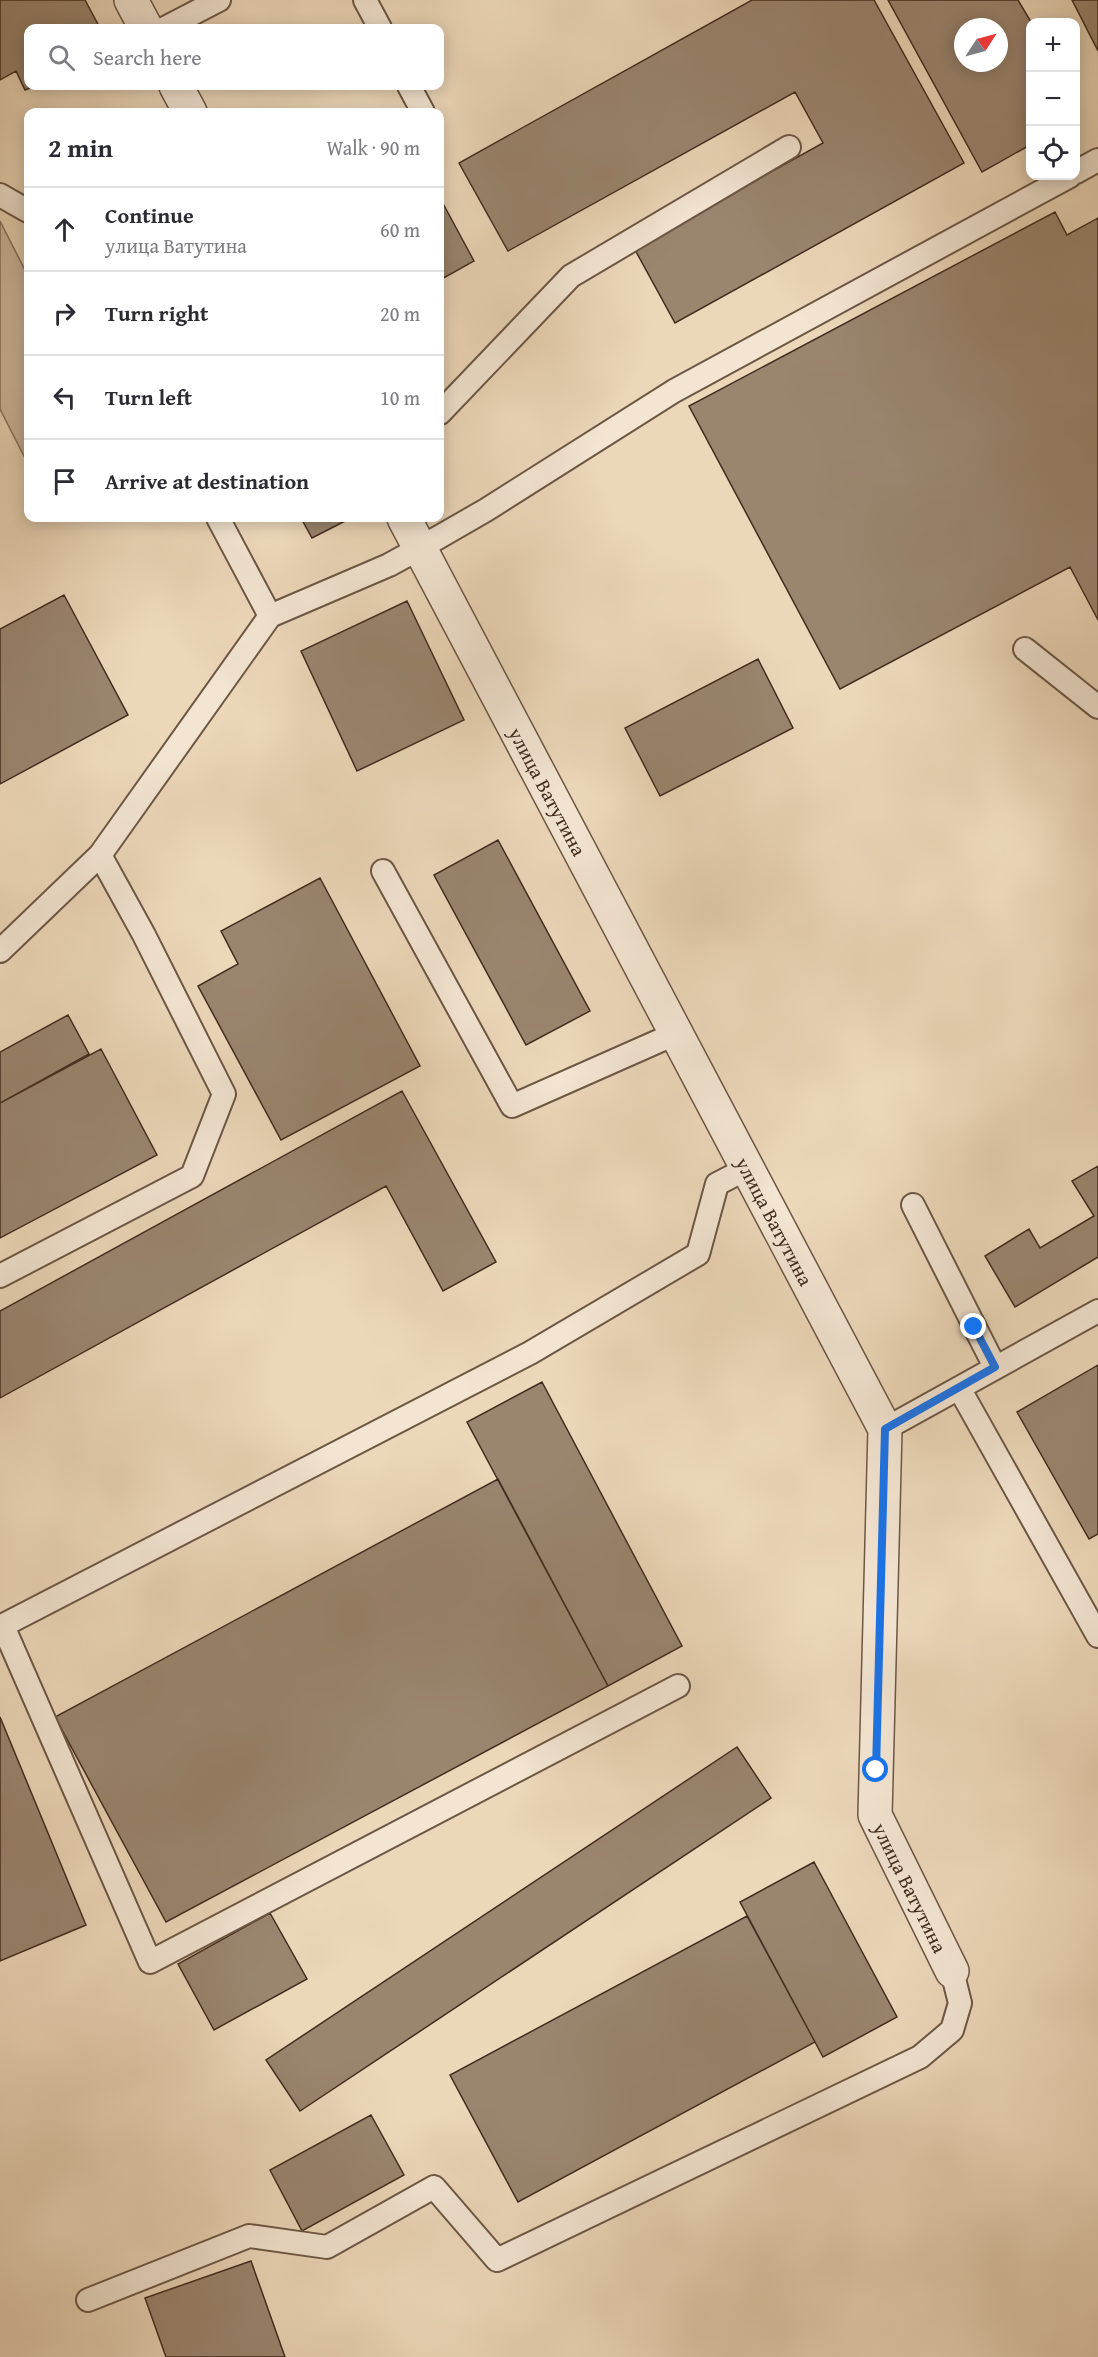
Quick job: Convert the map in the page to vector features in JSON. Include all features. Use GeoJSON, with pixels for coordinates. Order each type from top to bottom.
{"type":"FeatureCollection","features":[{"type":"Feature","properties":{"kind":"street"},"geometry":{"type":"LineString","coordinates":[[131,0],[144,24]]}},
{"type":"Feature","properties":{"kind":"street"},"geometry":{"type":"LineString","coordinates":[[178,90],[188,108]]}},
{"type":"Feature","properties":{"kind":"street","name":"улица Ватутина"},"geometry":{"type":"LineString","coordinates":[[406,522],[885,1429],[875,1815],[952,1971]]}},
{"type":"Feature","properties":{"kind":"lane"},"geometry":{"type":"LineString","coordinates":[[173,24],[219,0]]}},
{"type":"Feature","properties":{"kind":"lane"},"geometry":{"type":"LineString","coordinates":[[365,0],[378,24]]}},
{"type":"Feature","properties":{"kind":"lane"},"geometry":{"type":"LineString","coordinates":[[411,90],[421,108]]}},
{"type":"Feature","properties":{"kind":"lane"},"geometry":{"type":"LineString","coordinates":[[444,409],[571,276],[789,147]]}},
{"type":"Feature","properties":{"kind":"lane"},"geometry":{"type":"LineString","coordinates":[[1080,170],[1098,160]]}},
{"type":"Feature","properties":{"kind":"lane"},"geometry":{"type":"LineString","coordinates":[[0,951],[100,855],[270,616],[388,565],[420,548],[486,510],[674,391],[1063,180]]}},
{"type":"Feature","properties":{"kind":"lane"},"geometry":{"type":"LineString","coordinates":[[0,195],[24,209]]}},
{"type":"Feature","properties":{"kind":"lane"},"geometry":{"type":"LineString","coordinates":[[220,522],[270,616]]}},
{"type":"Feature","properties":{"kind":"lane"},"geometry":{"type":"LineString","coordinates":[[1025,649],[1098,707]]}},
{"type":"Feature","properties":{"kind":"lane"},"geometry":{"type":"LineString","coordinates":[[0,1276],[192,1176],[224,1094],[144,935],[100,855]]}},
{"type":"Feature","properties":{"kind":"lane"},"geometry":{"type":"LineString","coordinates":[[383,871],[512,1106],[677,1033]]}},
{"type":"Feature","properties":{"kind":"lane"},"geometry":{"type":"LineString","coordinates":[[678,1686],[150,1962],[1,1627],[530,1353],[698,1254],[717,1184],[748,1168]]}},
{"type":"Feature","properties":{"kind":"lane"},"geometry":{"type":"LineString","coordinates":[[913,1205],[995,1367]]}},
{"type":"Feature","properties":{"kind":"lane"},"geometry":{"type":"LineString","coordinates":[[885,1429],[1098,1311]]}},
{"type":"Feature","properties":{"kind":"lane"},"geometry":{"type":"LineString","coordinates":[[959,1388],[1098,1636]]}},
{"type":"Feature","properties":{"kind":"lane"},"geometry":{"type":"LineString","coordinates":[[88,2300],[249,2236],[327,2247],[434,2187],[497,2260],[920,2057],[952,2030],[960,2003],[952,1971]]}},
{"type":"Feature","properties":{"kind":"shaded area"},"geometry":{"type":"Polygon","coordinates":[[[0,221],[24,268],[24,456],[0,409],[0,221]]]}},
{"type":"Feature","properties":{"kind":"building"},"geometry":{"type":"Polygon","coordinates":[[[0,0],[85,0],[98,24],[24,24],[24,88],[16,71],[0,80],[0,0]]]}},
{"type":"Feature","properties":{"kind":"building"},"geometry":{"type":"Polygon","coordinates":[[[752,0],[874,0],[964,163],[675,323],[634,248],[823,143],[795,92],[508,251],[459,163],[752,0]]]}},
{"type":"Feature","properties":{"kind":"building"},"geometry":{"type":"Polygon","coordinates":[[[888,0],[1018,0],[1029,18],[1026,18],[1026,147],[982,172],[888,0]]]}},
{"type":"Feature","properties":{"kind":"building"},"geometry":{"type":"Polygon","coordinates":[[[1072,0],[1098,0],[1098,51],[1072,0]]]}},
{"type":"Feature","properties":{"kind":"building"},"geometry":{"type":"Polygon","coordinates":[[[444,205],[474,261],[444,278],[444,205]]]}},
{"type":"Feature","properties":{"kind":"building"},"geometry":{"type":"Polygon","coordinates":[[[1055,212],[1067,235],[1098,218],[1098,620],[1070,567],[840,689],[689,406],[1055,212]]]}},
{"type":"Feature","properties":{"kind":"building"},"geometry":{"type":"Polygon","coordinates":[[[303,522],[343,522],[312,538],[303,522]]]}},
{"type":"Feature","properties":{"kind":"building"},"geometry":{"type":"Polygon","coordinates":[[[64,595],[128,715],[0,784],[0,629],[64,595]]]}},
{"type":"Feature","properties":{"kind":"building"},"geometry":{"type":"Polygon","coordinates":[[[407,601],[464,720],[357,771],[301,651],[407,601]]]}},
{"type":"Feature","properties":{"kind":"building"},"geometry":{"type":"Polygon","coordinates":[[[758,659],[793,728],[660,796],[625,728],[758,659]]]}},
{"type":"Feature","properties":{"kind":"building"},"geometry":{"type":"Polygon","coordinates":[[[498,840],[590,1011],[526,1045],[434,875],[498,840]]]}},
{"type":"Feature","properties":{"kind":"building"},"geometry":{"type":"Polygon","coordinates":[[[320,878],[420,1066],[281,1140],[198,986],[238,964],[221,931],[320,878]]]}},
{"type":"Feature","properties":{"kind":"building"},"geometry":{"type":"Polygon","coordinates":[[[68,1015],[89,1054],[0,1103],[0,1052],[68,1015]]]}},
{"type":"Feature","properties":{"kind":"building"},"geometry":{"type":"Polygon","coordinates":[[[101,1049],[157,1155],[0,1238],[0,1103],[101,1049]]]}},
{"type":"Feature","properties":{"kind":"building"},"geometry":{"type":"Polygon","coordinates":[[[402,1091],[496,1262],[443,1291],[386,1186],[0,1398],[0,1311],[402,1091]]]}},
{"type":"Feature","properties":{"kind":"building"},"geometry":{"type":"Polygon","coordinates":[[[1098,1166],[1098,1257],[1015,1307],[985,1256],[1029,1229],[1040,1248],[1094,1216],[1072,1181],[1098,1166]]]}},
{"type":"Feature","properties":{"kind":"building"},"geometry":{"type":"Polygon","coordinates":[[[1098,1365],[1098,1534],[1089,1539],[1017,1412],[1098,1365]]]}},
{"type":"Feature","properties":{"kind":"building"},"geometry":{"type":"Polygon","coordinates":[[[542,1382],[682,1646],[608,1686],[467,1422],[542,1382]]]}},
{"type":"Feature","properties":{"kind":"building"},"geometry":{"type":"Polygon","coordinates":[[[498,1479],[608,1686],[166,1922],[55,1717],[498,1479]]]}},
{"type":"Feature","properties":{"kind":"building"},"geometry":{"type":"Polygon","coordinates":[[[0,1717],[86,1925],[0,1961],[0,1717]]]}},
{"type":"Feature","properties":{"kind":"building"},"geometry":{"type":"Polygon","coordinates":[[[737,1747],[771,1798],[300,2111],[266,2060],[737,1747]]]}},
{"type":"Feature","properties":{"kind":"building"},"geometry":{"type":"Polygon","coordinates":[[[814,1862],[897,2017],[823,2057],[740,1902],[814,1862]]]}},
{"type":"Feature","properties":{"kind":"building"},"geometry":{"type":"Polygon","coordinates":[[[270,1913],[307,1979],[214,2030],[178,1964],[270,1913]]]}},
{"type":"Feature","properties":{"kind":"building"},"geometry":{"type":"Polygon","coordinates":[[[747,1916],[815,2042],[518,2202],[450,2075],[747,1916]]]}},
{"type":"Feature","properties":{"kind":"building"},"geometry":{"type":"Polygon","coordinates":[[[371,2115],[404,2175],[302,2231],[270,2170],[371,2115]]]}},
{"type":"Feature","properties":{"kind":"building"},"geometry":{"type":"Polygon","coordinates":[[[251,2261],[285,2357],[166,2357],[145,2298],[251,2261]]]}},
{"type":"Feature","properties":{"kind":"route"},"geometry":{"type":"LineString","coordinates":[[876,1770],[885,1429],[995,1367],[974,1327]]}}]}
